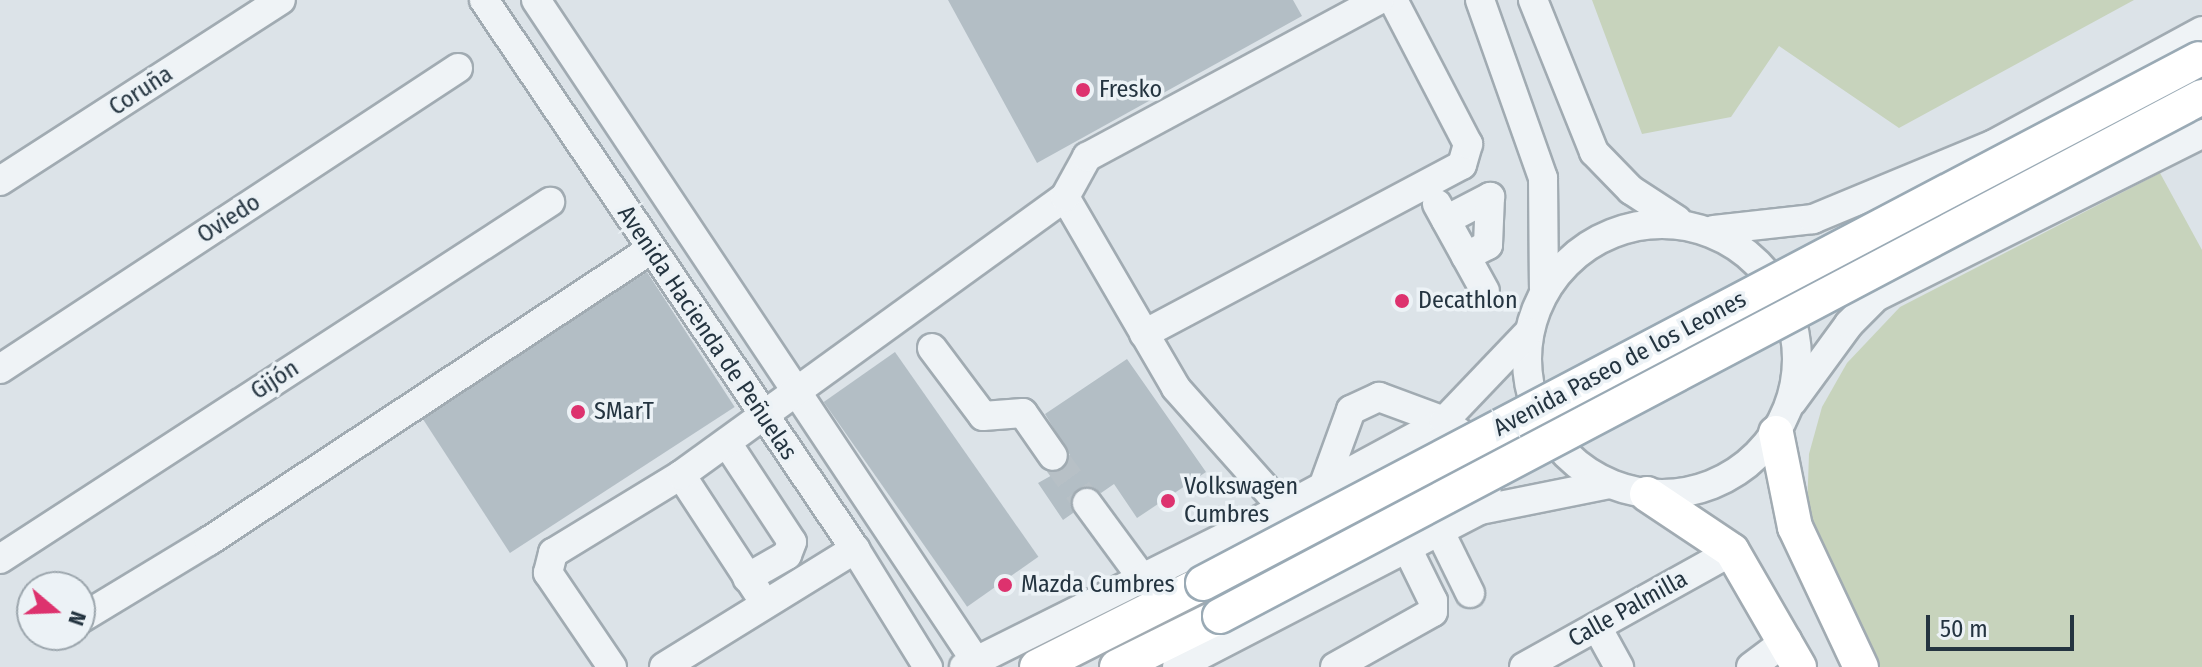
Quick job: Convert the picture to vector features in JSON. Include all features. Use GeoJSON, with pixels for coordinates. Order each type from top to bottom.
{"type":"FeatureCollection","features":[{"type":"Feature","properties":{"kind":"main road","name":"Avenida Paseo de los Leones"},"geometry":{"type":"LineString","coordinates":[[1037,667],[1203,583],[2201,49]]}},
{"type":"Feature","properties":{"kind":"main road","name":"Avenida Paseo de los Leones"},"geometry":{"type":"LineString","coordinates":[[1117,667],[1220,616],[2202,97]]}},
{"type":"Feature","properties":{"kind":"main road"},"geometry":{"type":"LineString","coordinates":[[1782,421],[1795,527],[1861,667]]}},
{"type":"Feature","properties":{"kind":"main road"},"geometry":{"type":"LineString","coordinates":[[1647,494],[1732,551],[1793,654]]}},
{"type":"Feature","properties":{"kind":"street","name":"Coruña"},"geometry":{"type":"LineString","coordinates":[[0,181],[281,0]]}},
{"type":"Feature","properties":{"kind":"street","name":"Avenida Hacienda de Peñuelas"},"geometry":{"type":"LineString","coordinates":[[484,0],[763,418],[855,549],[928,667]]}},
{"type":"Feature","properties":{"kind":"street","name":"Avenida Hacienda de Peñuelas"},"geometry":{"type":"LineString","coordinates":[[537,0],[969,664]]}},
{"type":"Feature","properties":{"kind":"street"},"geometry":{"type":"LineString","coordinates":[[612,667],[548,573],[549,558],[681,475],[763,418],[792,393],[1065,197],[1087,157],[1379,0]]}},
{"type":"Feature","properties":{"kind":"street"},"geometry":{"type":"LineString","coordinates":[[1144,334],[1428,187],[1462,165],[1468,144],[1393,0]]}},
{"type":"Feature","properties":{"kind":"street"},"geometry":{"type":"LineString","coordinates":[[1480,0],[1543,178],[1544,288]]}},
{"type":"Feature","properties":{"kind":"street"},"geometry":{"type":"LineString","coordinates":[[1533,0],[1594,152],[1631,190],[1677,220],[1714,230],[1737,244],[1781,297],[1794,333],[1796,372],[1782,421]]}},
{"type":"Feature","properties":{"kind":"street","name":"Avenida Paseo de los Leones"},"geometry":{"type":"LineString","coordinates":[[1714,230],[1813,219],[1992,145],[2201,49]]}},
{"type":"Feature","properties":{"kind":"street","name":"Oviedo"},"geometry":{"type":"LineString","coordinates":[[0,369],[458,68]]}},
{"type":"Feature","properties":{"kind":"street"},"geometry":{"type":"LineString","coordinates":[[1677,220],[1622,232],[1559,266],[1544,288],[1528,333],[1534,400],[1551,435],[1576,464],[1609,484],[1647,494],[1691,492],[1731,476],[1755,458],[1849,324],[1876,297],[2028,225],[2202,134]]}},
{"type":"Feature","properties":{"kind":"street"},"geometry":{"type":"LineString","coordinates":[[1992,145],[1974,170],[1977,200],[1998,221],[2028,225]]}},
{"type":"Feature","properties":{"kind":"street"},"geometry":{"type":"LineString","coordinates":[[1428,187],[1485,291]]}},
{"type":"Feature","properties":{"kind":"street"},"geometry":{"type":"LineString","coordinates":[[1065,197],[1176,388],[1283,508]]}},
{"type":"Feature","properties":{"kind":"street"},"geometry":{"type":"LineString","coordinates":[[1446,220],[1490,197],[1488,245],[1466,256]]}},
{"type":"Feature","properties":{"kind":"street","name":"Gijón"},"geometry":{"type":"LineString","coordinates":[[0,559],[550,202]]}},
{"type":"Feature","properties":{"kind":"street"},"geometry":{"type":"LineString","coordinates":[[96,609],[209,541],[650,250]]}},
{"type":"Feature","properties":{"kind":"street","name":"Avenida Paseo de los Leones"},"geometry":{"type":"LineString","coordinates":[[969,664],[1283,508],[1444,421],[1528,333]]}},
{"type":"Feature","properties":{"kind":"street"},"geometry":{"type":"LineString","coordinates":[[932,348],[983,416],[1023,413],[1053,456]]}},
{"type":"Feature","properties":{"kind":"street"},"geometry":{"type":"LineString","coordinates":[[1323,487],[1351,410],[1379,397],[1444,421],[1476,445],[1484,459],[1487,493],[1480,510]]}},
{"type":"Feature","properties":{"kind":"street"},"geometry":{"type":"LineString","coordinates":[[727,443],[792,542],[787,555],[747,578]]}},
{"type":"Feature","properties":{"kind":"street"},"geometry":{"type":"LineString","coordinates":[[681,475],[765,601]]}},
{"type":"Feature","properties":{"kind":"street"},"geometry":{"type":"LineString","coordinates":[[1181,666],[1480,510],[1609,484]]}},
{"type":"Feature","properties":{"kind":"street"},"geometry":{"type":"LineString","coordinates":[[1087,503],[1142,578]]}},
{"type":"Feature","properties":{"kind":"street"},"geometry":{"type":"LineString","coordinates":[[1440,532],[1470,593]]}},
{"type":"Feature","properties":{"kind":"street"},"geometry":{"type":"LineString","coordinates":[[664,667],[765,601],[855,549]]}},
{"type":"Feature","properties":{"kind":"street"},"geometry":{"type":"LineString","coordinates":[[1335,667],[1433,612],[1433,601],[1408,550]]}},
{"type":"Feature","properties":{"kind":"street","name":"Calle Palmilla"},"geometry":{"type":"LineString","coordinates":[[1524,667],[1732,551]]}},
{"type":"Feature","properties":{"kind":"street"},"geometry":{"type":"LineString","coordinates":[[1597,627],[1619,667]]}},
{"type":"Feature","properties":{"kind":"street"},"geometry":{"type":"LineString","coordinates":[[1751,667],[1793,654]]}},
{"type":"Feature","properties":{"kind":"green space"},"geometry":{"type":"Polygon","coordinates":[[[1592,0],[2134,0],[1899,128],[1779,46],[1731,117],[1642,134],[1592,0]]]}},
{"type":"Feature","properties":{"kind":"green space"},"geometry":{"type":"Polygon","coordinates":[[[2160,173],[2202,250],[2202,667],[1875,667],[1807,511],[1809,454],[1822,407],[1847,363],[1900,307],[2160,173]]]}},
{"type":"Feature","properties":{"kind":"building","name":"Fresko"},"geometry":{"type":"Polygon","coordinates":[[[948,0],[1293,0],[1302,16],[1037,163],[948,0]]]}},
{"type":"Feature","properties":{"kind":"building","name":"SMarT"},"geometry":{"type":"Polygon","coordinates":[[[647,272],[735,407],[510,553],[422,418],[647,272]]]}},
{"type":"Feature","properties":{"kind":"building"},"geometry":{"type":"Polygon","coordinates":[[[895,352],[1038,557],[967,607],[824,402],[895,352]]]}},
{"type":"Feature","properties":{"kind":"building"},"geometry":{"type":"Polygon","coordinates":[[[1127,359],[1206,472],[1137,518],[1114,484],[1101,493],[1084,486],[1072,495],[1073,513],[1063,520],[1038,483],[1063,469],[1070,455],[1045,414],[1127,359]]]}},
{"type":"Feature","properties":{"kind":"tunnel"},"geometry":{"type":"LineString","coordinates":[[1053,456],[1087,503]]}},
{"type":"Feature","properties":{"kind":"place","name":"Fresko"},"geometry":{"type":"Point","coordinates":[1083,90]}},
{"type":"Feature","properties":{"kind":"place","name":"Decathlon"},"geometry":{"type":"Point","coordinates":[1402,301]}},
{"type":"Feature","properties":{"kind":"place","name":"SMarT"},"geometry":{"type":"Point","coordinates":[578,412]}},
{"type":"Feature","properties":{"kind":"place","name":"Volkswagen Cumbres"},"geometry":{"type":"Point","coordinates":[1168,501]}},
{"type":"Feature","properties":{"kind":"place","name":"Mazda Cumbres"},"geometry":{"type":"Point","coordinates":[1005,585]}}]}
